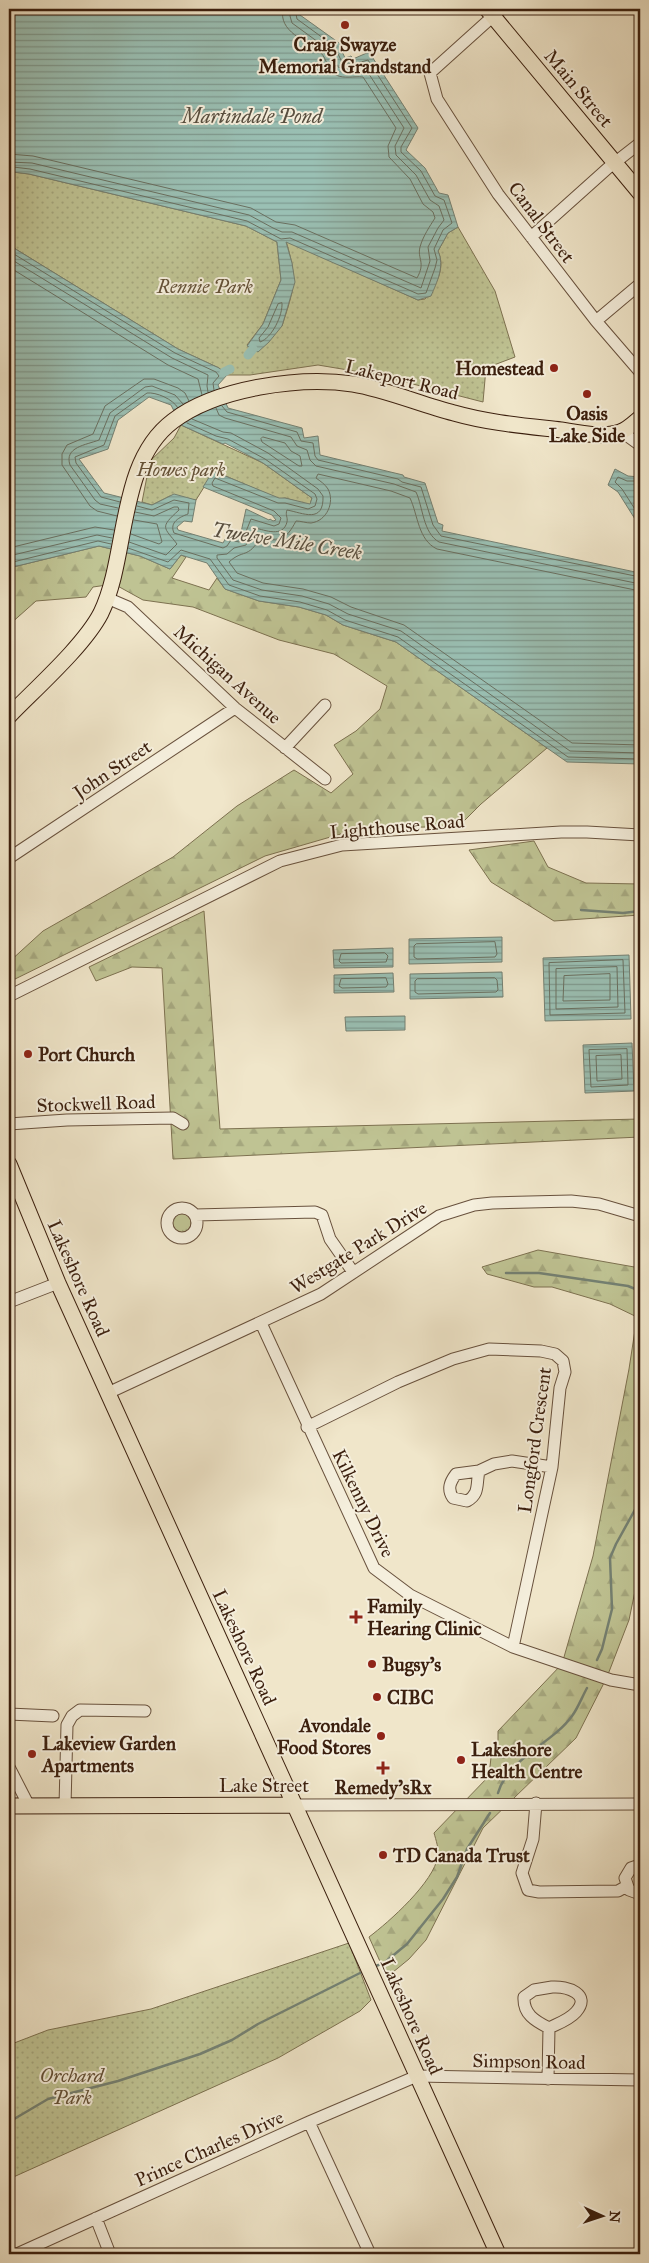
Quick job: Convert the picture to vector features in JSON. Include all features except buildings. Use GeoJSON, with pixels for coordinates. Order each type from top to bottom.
{"type":"FeatureCollection","features":[{"type":"Feature","properties":{"kind":"main road","name":"Main Street"},"geometry":{"type":"LineString","coordinates":[[494,11],[640,193]]}},
{"type":"Feature","properties":{"kind":"main road","name":"Lakeport Road"},"geometry":{"type":"LineString","coordinates":[[9,716],[81,642],[100,616],[117,561],[131,491],[136,476],[151,445],[171,422],[190,409],[228,396],[284,382],[319,380],[355,384],[457,414],[505,423],[593,434],[622,432]]}},
{"type":"Feature","properties":{"kind":"main road"},"geometry":{"type":"LineString","coordinates":[[622,432],[640,418]]}},
{"type":"Feature","properties":{"kind":"main road","name":"Lakeshore Road"},"geometry":{"type":"LineString","coordinates":[[9,1164],[58,1283],[498,2254]]}},
{"type":"Feature","properties":{"kind":"main road","name":"Lake Street"},"geometry":{"type":"LineString","coordinates":[[9,1806],[295,1805]]}},
{"type":"Feature","properties":{"kind":"street","name":"Canal Street"},"geometry":{"type":"LineString","coordinates":[[494,11],[430,73],[437,99],[498,194],[596,321],[640,372]]}},
{"type":"Feature","properties":{"kind":"street"},"geometry":{"type":"LineString","coordinates":[[531,237],[640,143]]}},
{"type":"Feature","properties":{"kind":"street"},"geometry":{"type":"LineString","coordinates":[[596,321],[640,284]]}},
{"type":"Feature","properties":{"kind":"street"},"geometry":{"type":"LineString","coordinates":[[622,432],[640,445]]}},
{"type":"Feature","properties":{"kind":"street","name":"Michigan Avenue"},"geometry":{"type":"LineString","coordinates":[[107,598],[128,607],[235,708],[325,779]]}},
{"type":"Feature","properties":{"kind":"street"},"geometry":{"type":"LineString","coordinates":[[286,748],[325,705]]}},
{"type":"Feature","properties":{"kind":"street","name":"John Street"},"geometry":{"type":"LineString","coordinates":[[9,858],[235,708]]}},
{"type":"Feature","properties":{"kind":"street","name":"Lighthouse Road"},"geometry":{"type":"LineString","coordinates":[[9,996],[280,861],[342,845],[561,832],[640,836]]}},
{"type":"Feature","properties":{"kind":"street","name":"Stockwell Road"},"geometry":{"type":"LineString","coordinates":[[9,1124],[67,1120],[173,1118],[183,1124]]}},
{"type":"Feature","properties":{"kind":"street","name":"Westgate Park Drive"},"geometry":{"type":"LineString","coordinates":[[108,1393],[261,1324],[321,1294],[427,1222],[439,1216],[474,1205],[492,1202],[571,1200],[599,1204],[640,1216]]}},
{"type":"Feature","properties":{"kind":"street"},"geometry":{"type":"LineString","coordinates":[[195,1216],[315,1212],[322,1215],[330,1239],[353,1272]]}},
{"type":"Feature","properties":{"kind":"street"},"geometry":{"type":"LineString","coordinates":[[9,1302],[58,1283]]}},
{"type":"Feature","properties":{"kind":"street","name":"Kilkenny Drive"},"geometry":{"type":"LineString","coordinates":[[261,1324],[307,1427],[374,1568],[410,1595],[513,1647],[611,1680],[640,1685]]}},
{"type":"Feature","properties":{"kind":"street","name":"Longford Crescent"},"geometry":{"type":"LineString","coordinates":[[307,1427],[398,1382],[453,1359],[489,1349],[541,1351],[555,1354],[563,1362],[565,1372],[560,1388],[552,1467],[513,1647]]}},
{"type":"Feature","properties":{"kind":"street"},"geometry":{"type":"LineString","coordinates":[[479,1471],[494,1464],[512,1461],[552,1467]]}},
{"type":"Feature","properties":{"kind":"street"},"geometry":{"type":"LineString","coordinates":[[65,1806],[67,1725],[72,1716],[80,1710],[145,1711]]}},
{"type":"Feature","properties":{"kind":"street"},"geometry":{"type":"LineString","coordinates":[[9,1714],[53,1716]]}},
{"type":"Feature","properties":{"kind":"street"},"geometry":{"type":"LineString","coordinates":[[9,1768],[29,1806]]}},
{"type":"Feature","properties":{"kind":"street"},"geometry":{"type":"LineString","coordinates":[[536,1803],[533,1839],[522,1873],[528,1890],[539,1892],[618,1890],[627,1886]]}},
{"type":"Feature","properties":{"kind":"street","name":"Lake Street"},"geometry":{"type":"LineString","coordinates":[[295,1805],[640,1804]]}},
{"type":"Feature","properties":{"kind":"street"},"geometry":{"type":"LineString","coordinates":[[640,1865],[634,1866],[628,1871],[625,1878],[627,1886],[633,1892],[640,1894]]}},
{"type":"Feature","properties":{"kind":"street"},"geometry":{"type":"LineString","coordinates":[[552,1987],[574,1990],[580,2000],[580,2008],[574,2014],[548,2028],[533,2020],[528,2014],[524,1997],[534,1990],[552,1987]]}},
{"type":"Feature","properties":{"kind":"street"},"geometry":{"type":"LineString","coordinates":[[548,2028],[548,2079]]}},
{"type":"Feature","properties":{"kind":"street","name":"Simpson Road"},"geometry":{"type":"LineString","coordinates":[[417,2076],[640,2080]]}},
{"type":"Feature","properties":{"kind":"street","name":"Prince Charles Drive"},"geometry":{"type":"LineString","coordinates":[[17,2254],[309,2122],[417,2076]]}},
{"type":"Feature","properties":{"kind":"street"},"geometry":{"type":"LineString","coordinates":[[309,2122],[370,2254]]}},
{"type":"Feature","properties":{"kind":"street"},"geometry":{"type":"LineString","coordinates":[[96,2218],[110,2254]]}},
{"type":"Feature","properties":{"kind":"green space","name":"Rennie Park"},"geometry":{"type":"Polygon","coordinates":[[[13,172],[29,174],[246,226],[277,242],[281,280],[263,324],[247,345],[282,326],[293,284],[292,266],[286,241],[418,300],[425,299],[436,283],[441,264],[438,251],[448,233],[458,227],[495,291],[515,357],[486,368],[483,402],[378,375],[318,365],[250,375],[227,375],[219,368],[178,349],[9,245],[9,175],[13,172]]]}},
{"type":"Feature","properties":{"kind":"green space","name":"Howes park"},"geometry":{"type":"Polygon","coordinates":[[[181,425],[263,463],[312,498],[310,505],[285,498],[279,499],[214,471],[196,500],[170,496],[152,505],[142,502],[150,461],[174,438],[181,425]]]}},
{"type":"Feature","properties":{"kind":"green space"},"geometry":{"type":"Polygon","coordinates":[[[99,546],[140,556],[170,569],[181,555],[186,557],[172,578],[209,590],[217,578],[225,589],[259,601],[299,607],[326,615],[343,625],[396,642],[547,748],[481,804],[459,826],[358,829],[265,856],[9,982],[9,962],[43,931],[173,857],[237,806],[294,770],[331,793],[353,774],[334,745],[356,731],[380,709],[387,686],[334,654],[279,640],[193,607],[143,600],[114,584],[93,587],[86,597],[36,601],[9,625],[9,568],[99,546]]]}},
{"type":"Feature","properties":{"kind":"green space"},"geometry":{"type":"Polygon","coordinates":[[[534,841],[548,867],[586,883],[640,884],[640,915],[554,921],[491,882],[469,850],[534,841]]]}},
{"type":"Feature","properties":{"kind":"green space"},"geometry":{"type":"Polygon","coordinates":[[[204,911],[220,1129],[640,1119],[640,1137],[173,1159],[162,968],[132,967],[96,981],[89,967],[204,911]]]}},
{"type":"Feature","properties":{"kind":"green space"},"geometry":{"type":"Polygon","coordinates":[[[181,1213],[188,1216],[191,1223],[188,1230],[181,1233],[174,1230],[171,1223],[174,1216],[181,1213]]]}},
{"type":"Feature","properties":{"kind":"green space"},"geometry":{"type":"Polygon","coordinates":[[[538,1250],[640,1268],[640,1567],[629,1620],[607,1677],[576,1738],[483,1828],[426,1940],[409,1959],[387,1977],[369,1937],[399,1912],[428,1878],[438,1856],[438,1847],[434,1833],[489,1776],[492,1748],[498,1740],[498,1731],[562,1664],[593,1556],[629,1369],[637,1317],[610,1304],[552,1287],[534,1287],[487,1274],[482,1267],[538,1250]]]}},
{"type":"Feature","properties":{"kind":"green space","name":"Orchard Park"},"geometry":{"type":"Polygon","coordinates":[[[349,1943],[371,2000],[360,2011],[278,2058],[9,2179],[9,2045],[48,2030],[151,2009],[349,1943]]]}},
{"type":"Feature","properties":{"kind":"water","name":"Martindale Pond"},"geometry":{"type":"Polygon","coordinates":[[[9,9],[305,9],[300,15],[342,45],[340,47],[345,58],[351,56],[353,59],[369,52],[418,128],[406,150],[425,168],[439,193],[448,195],[458,227],[448,233],[438,251],[441,262],[438,280],[431,296],[418,300],[286,242],[295,282],[282,326],[258,352],[247,346],[263,324],[281,280],[277,242],[246,226],[29,174],[13,172],[9,175],[9,9]]]}},
{"type":"Feature","properties":{"kind":"water","name":"Twelve Mile Creek"},"geometry":{"type":"Polygon","coordinates":[[[9,245],[178,349],[219,368],[227,375],[218,385],[228,408],[302,428],[304,438],[318,436],[320,455],[403,475],[404,477],[425,483],[438,523],[443,525],[442,531],[640,573],[640,764],[567,762],[396,642],[343,625],[326,615],[299,607],[259,601],[225,589],[207,563],[181,555],[170,569],[140,556],[99,546],[9,568],[9,245]],[[149,397],[118,420],[108,449],[79,459],[104,493],[152,505],[174,494],[196,500],[192,522],[184,521],[177,527],[178,530],[223,543],[228,534],[240,537],[246,509],[269,520],[276,520],[272,515],[203,487],[213,471],[279,498],[310,504],[312,498],[263,463],[225,443],[223,444],[181,425],[171,405],[149,397]]]}},
{"type":"Feature","properties":{"kind":"water"},"geometry":{"type":"Polygon","coordinates":[[[615,469],[628,476],[640,477],[640,527],[618,492],[608,485],[615,469]]]}},
{"type":"Feature","properties":{"kind":"water"},"geometry":{"type":"Polygon","coordinates":[[[502,937],[502,962],[409,964],[409,939],[502,937]]]}},
{"type":"Feature","properties":{"kind":"water"},"geometry":{"type":"Polygon","coordinates":[[[393,948],[393,967],[334,968],[333,950],[393,948]]]}},
{"type":"Feature","properties":{"kind":"water"},"geometry":{"type":"Polygon","coordinates":[[[629,955],[631,1019],[545,1021],[543,958],[629,955]]]}},
{"type":"Feature","properties":{"kind":"water"},"geometry":{"type":"Polygon","coordinates":[[[502,972],[503,997],[410,999],[410,974],[502,972]]]}},
{"type":"Feature","properties":{"kind":"water"},"geometry":{"type":"Polygon","coordinates":[[[393,973],[394,992],[334,993],[334,975],[393,973]]]}},
{"type":"Feature","properties":{"kind":"water"},"geometry":{"type":"Polygon","coordinates":[[[405,1016],[405,1030],[346,1031],[345,1017],[405,1016]]]}},
{"type":"Feature","properties":{"kind":"water"},"geometry":{"type":"Polygon","coordinates":[[[632,1043],[634,1091],[585,1093],[583,1045],[632,1043]]]}},
{"type":"Feature","properties":{"kind":"waterway"},"geometry":{"type":"LineString","coordinates":[[248,355],[253,349]]}},
{"type":"Feature","properties":{"kind":"waterway"},"geometry":{"type":"LineString","coordinates":[[224,372],[230,369]]}},
{"type":"Feature","properties":{"kind":"waterway"},"geometry":{"type":"LineString","coordinates":[[581,910],[623,913],[640,911]]}},
{"type":"Feature","properties":{"kind":"waterway"},"geometry":{"type":"LineString","coordinates":[[506,1273],[539,1273],[628,1286],[640,1291]]}},
{"type":"Feature","properties":{"kind":"waterway"},"geometry":{"type":"LineString","coordinates":[[597,1660],[602,1649],[612,1609],[610,1558],[637,1506],[640,1487]]}},
{"type":"Feature","properties":{"kind":"waterway"},"geometry":{"type":"LineString","coordinates":[[498,1793],[503,1781],[511,1770],[553,1735],[572,1716],[587,1688]]}},
{"type":"Feature","properties":{"kind":"waterway"},"geometry":{"type":"LineString","coordinates":[[373,1967],[384,1963],[407,1944],[443,1899],[457,1877],[467,1849],[490,1813]]}},
{"type":"Feature","properties":{"kind":"waterway"},"geometry":{"type":"LineString","coordinates":[[9,2122],[48,2099],[118,2081],[200,2054],[232,2040],[258,2024],[364,1971]]}},
{"type":"Feature","properties":{"kind":"place","name":"Craig Swayze Memorial Grandstand"},"geometry":{"type":"Point","coordinates":[345,25]}},
{"type":"Feature","properties":{"kind":"place","name":"Homestead"},"geometry":{"type":"Point","coordinates":[554,368]}},
{"type":"Feature","properties":{"kind":"place","name":"Oasis Lake Side"},"geometry":{"type":"Point","coordinates":[587,394]}},
{"type":"Feature","properties":{"kind":"place","name":"Port Church"},"geometry":{"type":"Point","coordinates":[28,1054]}},
{"type":"Feature","properties":{"kind":"place","name":"Family Hearing Clinic"},"geometry":{"type":"Point","coordinates":[356,1617]}},
{"type":"Feature","properties":{"kind":"place","name":"Bugsy's"},"geometry":{"type":"Point","coordinates":[372,1664]}},
{"type":"Feature","properties":{"kind":"place","name":"CIBC"},"geometry":{"type":"Point","coordinates":[377,1697]}},
{"type":"Feature","properties":{"kind":"place","name":"Avondale Food Stores"},"geometry":{"type":"Point","coordinates":[381,1736]}},
{"type":"Feature","properties":{"kind":"place","name":"Lakeview Garden Apartments"},"geometry":{"type":"Point","coordinates":[32,1754]}},
{"type":"Feature","properties":{"kind":"place","name":"Lakeshore Health Centre"},"geometry":{"type":"Point","coordinates":[461,1760]}},
{"type":"Feature","properties":{"kind":"place","name":"Remedy'sRx"},"geometry":{"type":"Point","coordinates":[383,1768]}},
{"type":"Feature","properties":{"kind":"place","name":"TD Canada Trust"},"geometry":{"type":"Point","coordinates":[383,1855]}}]}
